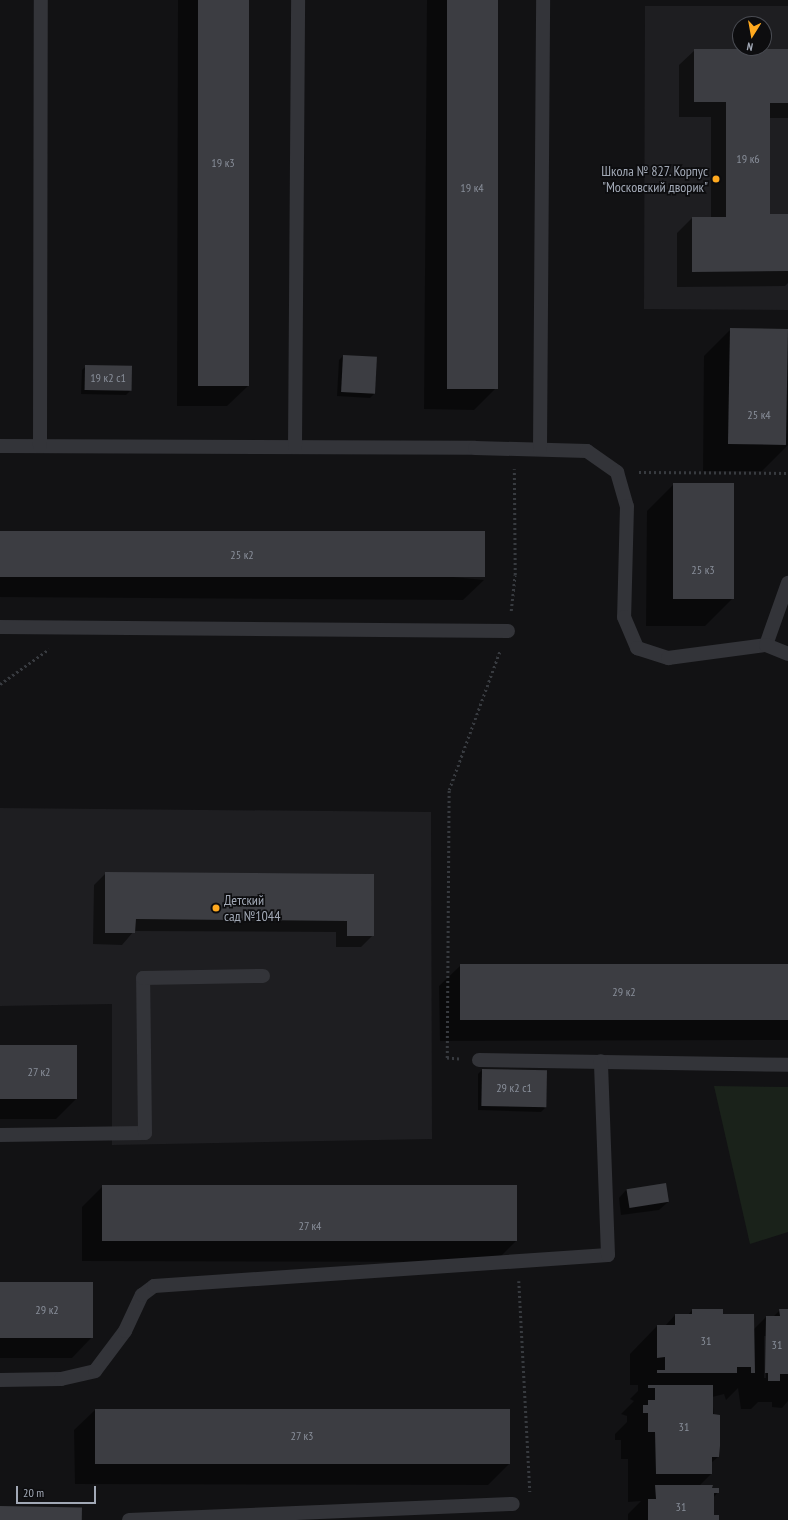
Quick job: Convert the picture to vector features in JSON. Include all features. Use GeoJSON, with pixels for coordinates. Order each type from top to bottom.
{"type":"FeatureCollection","features":[{"type":"Feature","properties":{"kind":"lane"},"geometry":{"type":"LineString","coordinates":[[40,446],[41,0]]}},
{"type":"Feature","properties":{"kind":"lane"},"geometry":{"type":"LineString","coordinates":[[295,447],[298,0]]}},
{"type":"Feature","properties":{"kind":"lane"},"geometry":{"type":"LineString","coordinates":[[540,449],[543,0]]}},
{"type":"Feature","properties":{"kind":"lane"},"geometry":{"type":"LineString","coordinates":[[0,446],[514,448],[587,451],[617,472],[627,506],[624,618],[637,648],[668,658],[766,646],[788,654]]}},
{"type":"Feature","properties":{"kind":"lane"},"geometry":{"type":"LineString","coordinates":[[766,646],[788,583]]}},
{"type":"Feature","properties":{"kind":"lane"},"geometry":{"type":"LineString","coordinates":[[0,627],[508,631]]}},
{"type":"Feature","properties":{"kind":"lane"},"geometry":{"type":"LineString","coordinates":[[0,1135],[145,1133],[143,978],[262,976]]}},
{"type":"Feature","properties":{"kind":"lane"},"geometry":{"type":"LineString","coordinates":[[478,1060],[788,1065]]}},
{"type":"Feature","properties":{"kind":"lane"},"geometry":{"type":"LineString","coordinates":[[0,1380],[61,1380],[95,1371],[125,1331],[142,1295],[154,1286],[608,1255],[601,1061]]}},
{"type":"Feature","properties":{"kind":"lane"},"geometry":{"type":"LineString","coordinates":[[129,1520],[513,1504]]}},
{"type":"Feature","properties":{"kind":"path"},"geometry":{"type":"LineString","coordinates":[[478,1060],[447,1058],[449,790],[508,631],[516,575],[514,448]]}},
{"type":"Feature","properties":{"kind":"path"},"geometry":{"type":"LineString","coordinates":[[617,472],[788,473]]}},
{"type":"Feature","properties":{"kind":"path"},"geometry":{"type":"LineString","coordinates":[[0,684],[79,628]]}},
{"type":"Feature","properties":{"kind":"path"},"geometry":{"type":"LineString","coordinates":[[518,1262],[530,1496]]}},
{"type":"Feature","properties":{"kind":"shaded area","name":"Школа № 827. Корпус \"Московский дворик\""},"geometry":{"type":"Polygon","coordinates":[[[645,6],[788,6],[788,310],[644,309],[645,6]]]}},
{"type":"Feature","properties":{"kind":"shaded area","name":"Детский сад №1044"},"geometry":{"type":"Polygon","coordinates":[[[0,808],[431,812],[432,1139],[112,1145],[112,1004],[0,1006],[0,808]]]}},
{"type":"Feature","properties":{"kind":"shaded area"},"geometry":{"type":"Polygon","coordinates":[[[714,1086],[788,1087],[788,1232],[750,1244],[714,1086]]]}},
{"type":"Feature","properties":{"kind":"building"},"geometry":{"type":"Polygon","coordinates":[[[198,0],[249,0],[249,386],[198,386],[198,0]]]}},
{"type":"Feature","properties":{"kind":"building"},"geometry":{"type":"Polygon","coordinates":[[[447,0],[498,0],[498,389],[447,389],[447,0]]]}},
{"type":"Feature","properties":{"kind":"building"},"geometry":{"type":"Polygon","coordinates":[[[694,49],[732,49],[732,56],[772,56],[772,49],[788,49],[788,103],[770,103],[770,214],[788,214],[788,271],[692,272],[692,217],[726,217],[726,102],[694,102],[694,49]]]}},
{"type":"Feature","properties":{"kind":"building"},"geometry":{"type":"Polygon","coordinates":[[[730,328],[788,329],[786,445],[728,444],[730,328]]]}},
{"type":"Feature","properties":{"kind":"building"},"geometry":{"type":"Polygon","coordinates":[[[343,355],[377,357],[375,394],[341,392],[343,355]]]}},
{"type":"Feature","properties":{"kind":"building"},"geometry":{"type":"Polygon","coordinates":[[[85,365],[132,366],[132,391],[85,390],[85,365]]]}},
{"type":"Feature","properties":{"kind":"building"},"geometry":{"type":"Polygon","coordinates":[[[673,483],[734,483],[734,599],[673,599],[673,483]]]}},
{"type":"Feature","properties":{"kind":"building"},"geometry":{"type":"Polygon","coordinates":[[[0,531],[485,531],[485,577],[0,577],[0,531]]]}},
{"type":"Feature","properties":{"kind":"building"},"geometry":{"type":"Polygon","coordinates":[[[105,872],[374,874],[374,936],[347,936],[347,921],[136,919],[135,933],[105,933],[105,872]]]}},
{"type":"Feature","properties":{"kind":"building"},"geometry":{"type":"Polygon","coordinates":[[[460,964],[788,964],[788,1020],[460,1020],[460,964]]]}},
{"type":"Feature","properties":{"kind":"building"},"geometry":{"type":"Polygon","coordinates":[[[0,1045],[77,1045],[77,1099],[0,1099],[0,1045]]]}},
{"type":"Feature","properties":{"kind":"building"},"geometry":{"type":"Polygon","coordinates":[[[482,1069],[547,1070],[546,1107],[481,1106],[482,1069]]]}},
{"type":"Feature","properties":{"kind":"building"},"geometry":{"type":"Polygon","coordinates":[[[666,1183],[669,1202],[629,1208],[626,1189],[666,1183]]]}},
{"type":"Feature","properties":{"kind":"building"},"geometry":{"type":"Polygon","coordinates":[[[102,1185],[517,1185],[517,1241],[102,1241],[102,1185]]]}},
{"type":"Feature","properties":{"kind":"building"},"geometry":{"type":"Polygon","coordinates":[[[0,1282],[93,1282],[93,1338],[0,1338],[0,1282]]]}},
{"type":"Feature","properties":{"kind":"building"},"geometry":{"type":"Polygon","coordinates":[[[692,1309],[723,1309],[723,1314],[754,1314],[755,1373],[751,1373],[751,1367],[737,1367],[737,1373],[657,1373],[657,1370],[665,1370],[665,1357],[657,1358],[657,1325],[675,1325],[675,1314],[692,1314],[692,1309]]]}},
{"type":"Feature","properties":{"kind":"building"},"geometry":{"type":"Polygon","coordinates":[[[779,1309],[788,1309],[788,1374],[780,1374],[780,1381],[768,1381],[768,1373],[765,1373],[766,1316],[780,1316],[779,1309]]]}},
{"type":"Feature","properties":{"kind":"building"},"geometry":{"type":"Polygon","coordinates":[[[648,1385],[713,1385],[713,1414],[720,1415],[720,1446],[719,1457],[712,1457],[712,1474],[656,1474],[655,1432],[648,1432],[648,1413],[643,1413],[643,1405],[648,1405],[648,1400],[655,1400],[655,1388],[648,1388],[648,1385]]]}},
{"type":"Feature","properties":{"kind":"building"},"geometry":{"type":"Polygon","coordinates":[[[95,1409],[510,1409],[510,1464],[95,1464],[95,1409]]]}},
{"type":"Feature","properties":{"kind":"building"},"geometry":{"type":"Polygon","coordinates":[[[655,1485],[713,1485],[712,1488],[719,1488],[719,1493],[714,1493],[714,1515],[719,1515],[719,1520],[648,1520],[648,1499],[656,1499],[655,1485]]]}},
{"type":"Feature","properties":{"kind":"building"},"geometry":{"type":"Polygon","coordinates":[[[0,1506],[82,1507],[82,1520],[0,1520],[0,1506]]]}},
{"type":"Feature","properties":{"kind":"place","name":"Школа № 827. Корпус \"Московский дворик\""},"geometry":{"type":"Point","coordinates":[716,179]}},
{"type":"Feature","properties":{"kind":"place","name":"Детский сад №1044"},"geometry":{"type":"Point","coordinates":[216,908]}}]}
